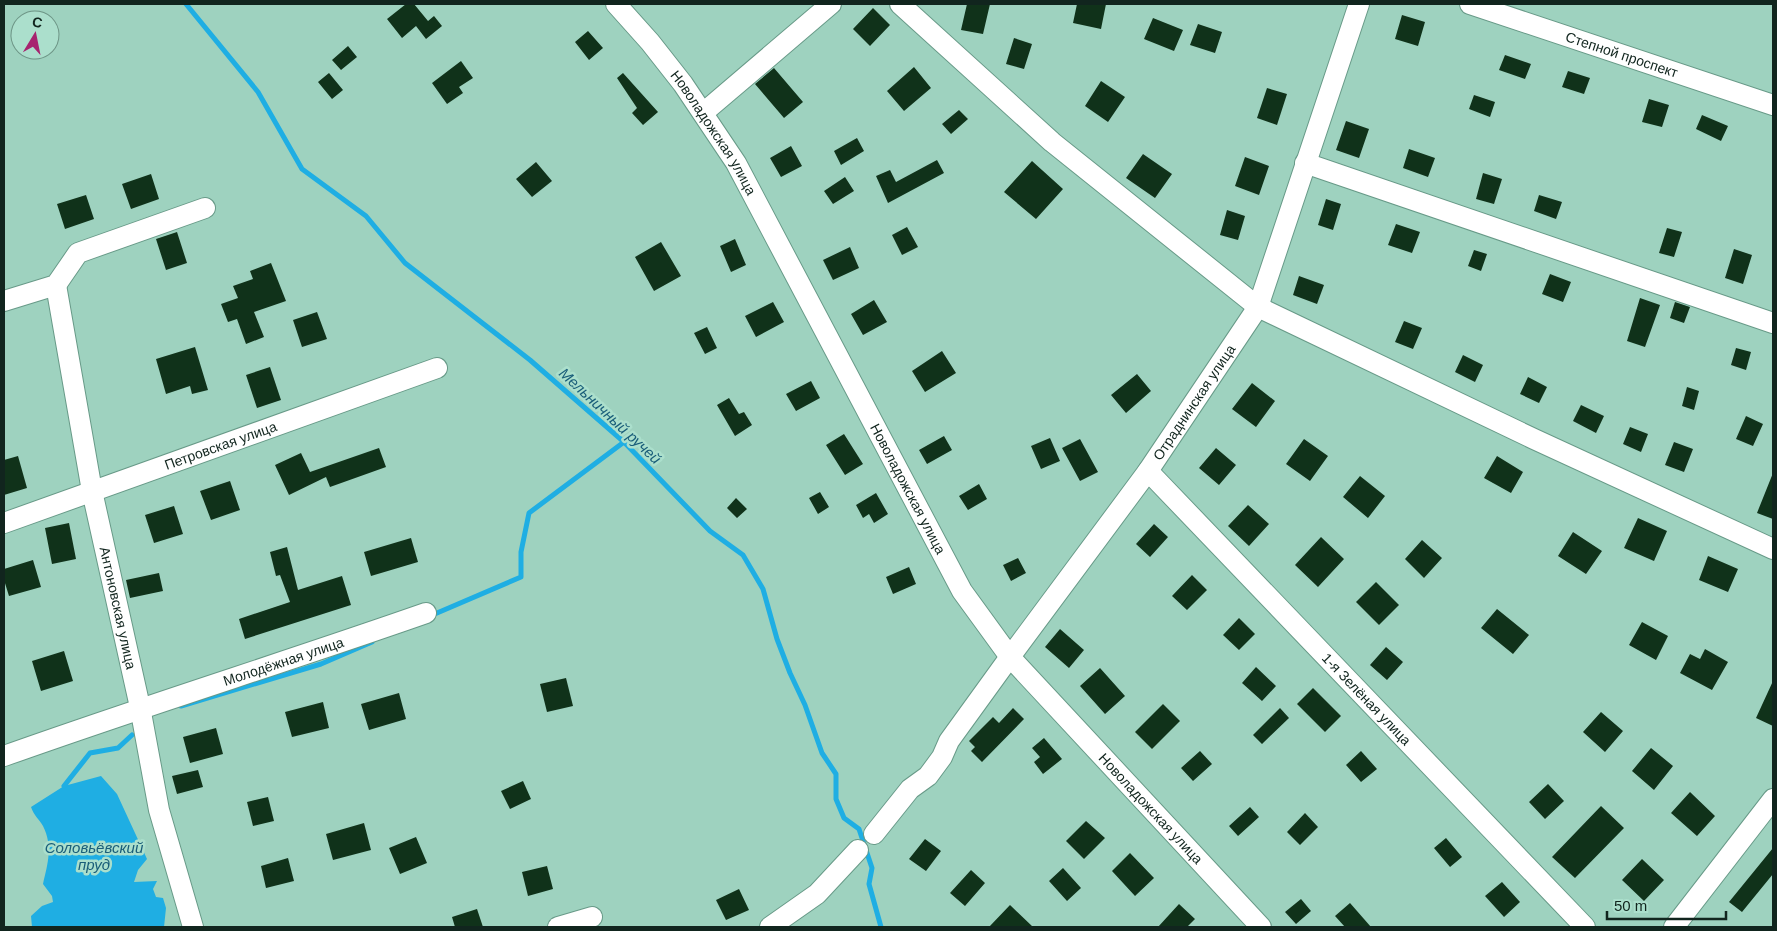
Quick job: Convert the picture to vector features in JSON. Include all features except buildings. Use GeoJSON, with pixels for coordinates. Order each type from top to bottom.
{"type":"FeatureCollection","features":[{"type":"Feature","properties":{"kind":"street","name":"Новоладожская улица"},"geometry":{"type":"LineString","coordinates":[[616,4],[650,42],[703,113],[754,198],[962,591],[1010,657],[1261,927]]}},
{"type":"Feature","properties":{"kind":"street"},"geometry":{"type":"LineString","coordinates":[[703,113],[832,4]]}},
{"type":"Feature","properties":{"kind":"street"},"geometry":{"type":"LineString","coordinates":[[900,4],[1052,142],[1258,307],[1534,439],[1773,549]]}},
{"type":"Feature","properties":{"kind":"street","name":"Отраднинская улица"},"geometry":{"type":"LineString","coordinates":[[874,834],[910,789],[928,776],[942,757],[949,741],[1148,471],[1258,307],[1359,4]]}},
{"type":"Feature","properties":{"kind":"street","name":"Степной проспект"},"geometry":{"type":"LineString","coordinates":[[1470,4],[1773,105]]}},
{"type":"Feature","properties":{"kind":"street"},"geometry":{"type":"LineString","coordinates":[[1306,163],[1773,322]]}},
{"type":"Feature","properties":{"kind":"street"},"geometry":{"type":"LineString","coordinates":[[4,300],[56,285],[78,253],[205,208]]}},
{"type":"Feature","properties":{"kind":"street","name":"Антоновская улица"},"geometry":{"type":"LineString","coordinates":[[56,285],[92,491],[140,707],[159,810],[193,927]]}},
{"type":"Feature","properties":{"kind":"street","name":"Петровская улица"},"geometry":{"type":"LineString","coordinates":[[4,523],[437,368]]}},
{"type":"Feature","properties":{"kind":"street","name":"1-я Зелёная улица"},"geometry":{"type":"LineString","coordinates":[[1148,471],[1585,927]]}},
{"type":"Feature","properties":{"kind":"street","name":"Молодёжная улица"},"geometry":{"type":"LineString","coordinates":[[4,756],[140,707],[426,613]]}},
{"type":"Feature","properties":{"kind":"street"},"geometry":{"type":"LineString","coordinates":[[1674,927],[1773,799]]}},
{"type":"Feature","properties":{"kind":"street"},"geometry":{"type":"LineString","coordinates":[[770,927],[817,894],[858,850]]}},
{"type":"Feature","properties":{"kind":"street"},"geometry":{"type":"LineString","coordinates":[[558,927],[592,916]]}},
{"type":"Feature","properties":{"kind":"water","name":"Соловьёвский пруд"},"geometry":{"type":"Polygon","coordinates":[[[101,776],[117,794],[147,859],[138,870],[134,882],[157,881],[153,889],[156,897],[163,898],[166,908],[164,927],[32,927],[31,916],[42,906],[53,902],[52,896],[43,884],[48,862],[48,841],[43,826],[31,807],[64,786],[101,776]]]}},
{"type":"Feature","properties":{"kind":"waterway","name":"Мельничный ручей"},"geometry":{"type":"LineString","coordinates":[[186,4],[258,92],[302,169],[366,216],[405,263],[530,360],[624,442],[710,531],[743,555],[763,589],[777,639],[790,673],[805,705],[822,753],[836,774],[836,799],[844,818],[859,829],[872,868],[869,884],[881,927]]}},
{"type":"Feature","properties":{"kind":"waterway"},"geometry":{"type":"LineString","coordinates":[[430,616],[521,577],[521,552],[529,513],[624,442]]}},
{"type":"Feature","properties":{"kind":"waterway"},"geometry":{"type":"LineString","coordinates":[[181,706],[321,664],[372,642]]}},
{"type":"Feature","properties":{"kind":"waterway"},"geometry":{"type":"LineString","coordinates":[[64,786],[90,753],[118,748],[132,735]]}}]}
